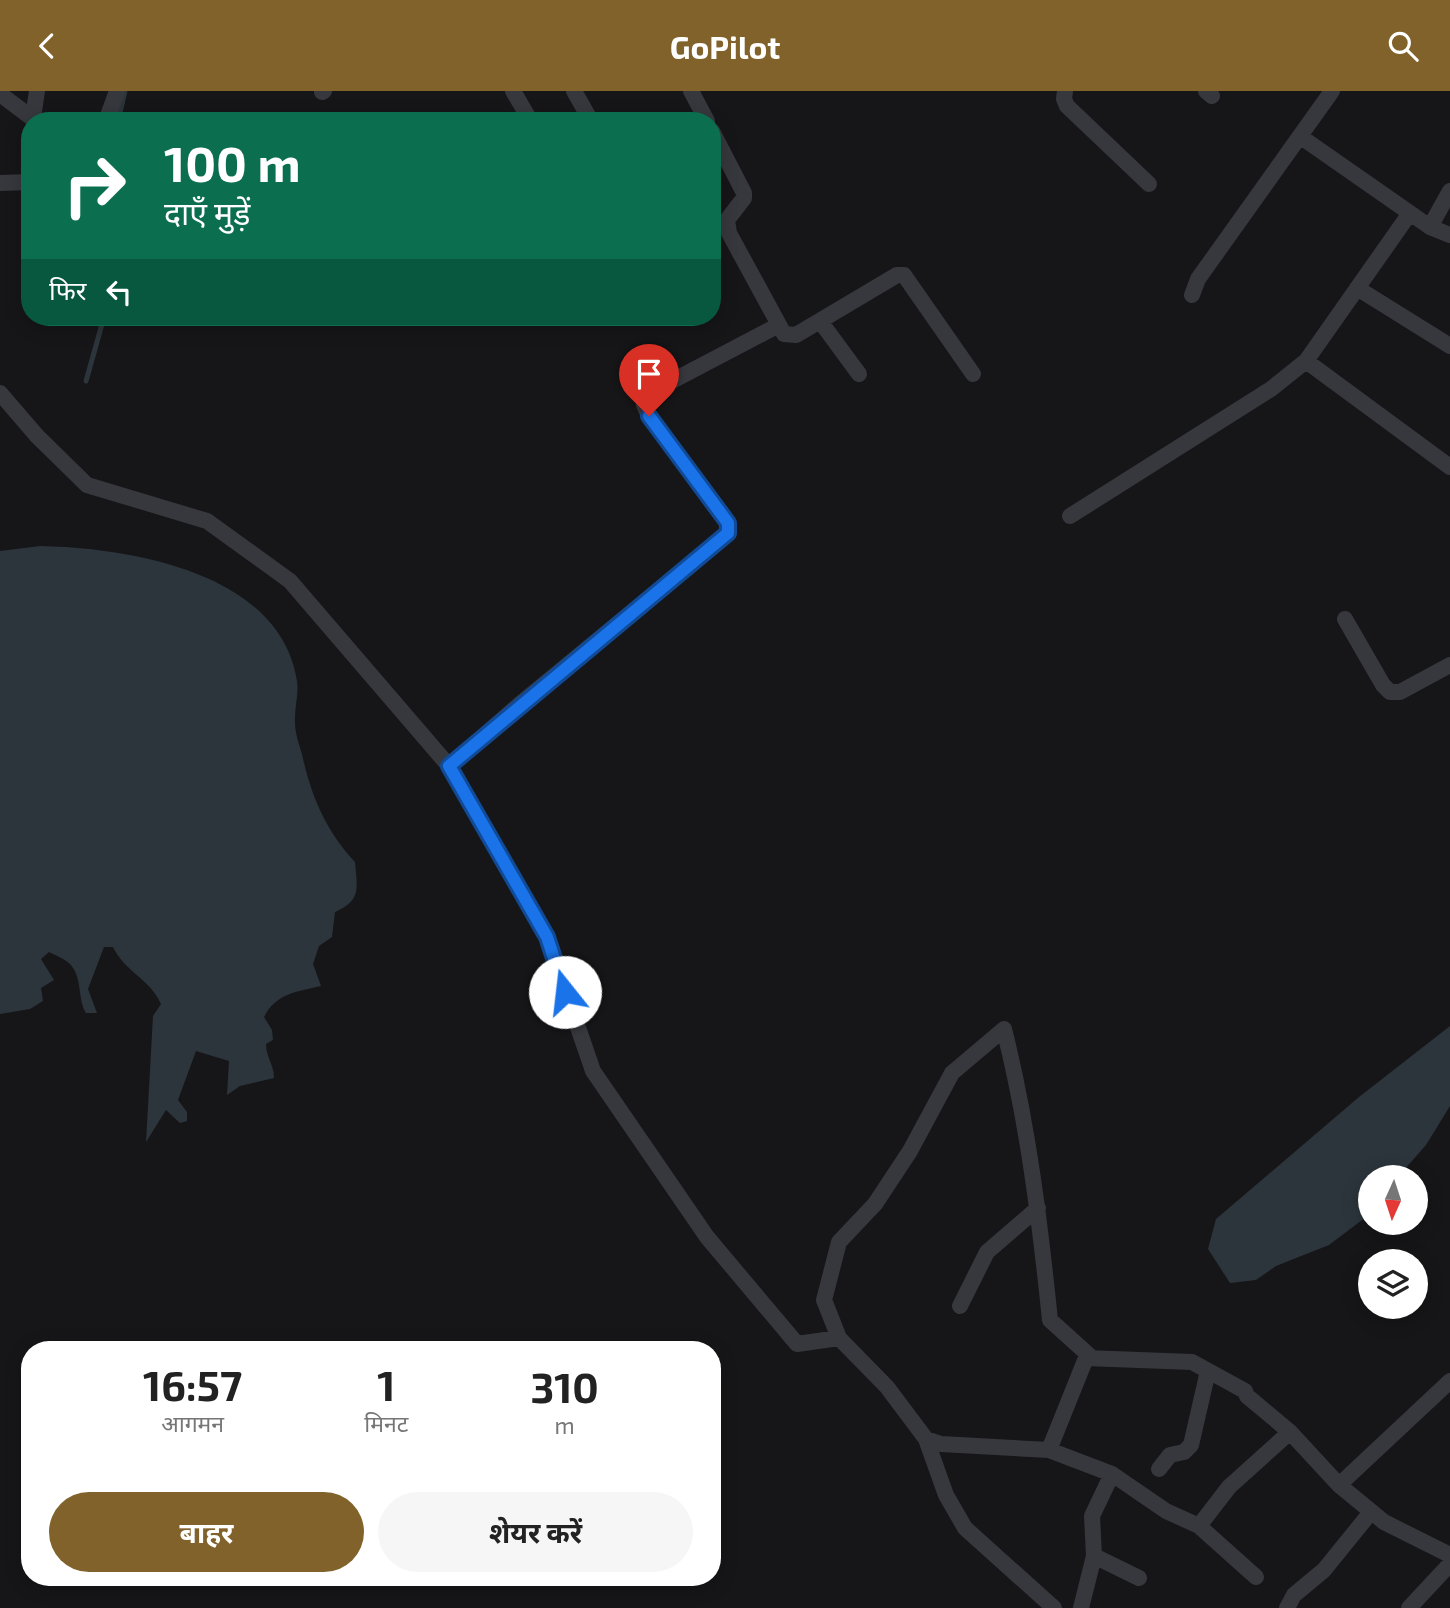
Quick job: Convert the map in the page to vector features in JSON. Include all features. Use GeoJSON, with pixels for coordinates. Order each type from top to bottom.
{"type":"FeatureCollection","features":[{"type":"Feature","properties":{"kind":"street"},"geometry":{"type":"LineString","coordinates":[[36,112],[37,91]]}},
{"type":"Feature","properties":{"kind":"street"},"geometry":{"type":"LineString","coordinates":[[109,112],[117,91]]}},
{"type":"Feature","properties":{"kind":"street"},"geometry":{"type":"LineString","coordinates":[[513,91],[525,112]]}},
{"type":"Feature","properties":{"kind":"street"},"geometry":{"type":"LineString","coordinates":[[574,91],[586,112]]}},
{"type":"Feature","properties":{"kind":"street"},"geometry":{"type":"LineString","coordinates":[[691,91],[702,112]]}},
{"type":"Feature","properties":{"kind":"street"},"geometry":{"type":"LineString","coordinates":[[1066,91],[1064,99],[1067,106],[1149,184]]}},
{"type":"Feature","properties":{"kind":"street"},"geometry":{"type":"LineString","coordinates":[[1192,295],[1198,279],[1332,91]]}},
{"type":"Feature","properties":{"kind":"street"},"geometry":{"type":"LineString","coordinates":[[0,94],[25,112]]}},
{"type":"Feature","properties":{"kind":"street"},"geometry":{"type":"LineString","coordinates":[[1301,137],[1430,227],[1450,235]]}},
{"type":"Feature","properties":{"kind":"street"},"geometry":{"type":"LineString","coordinates":[[721,148],[744,193],[744,198],[730,213],[726,225],[777,326],[789,336],[820,321],[897,275],[904,275],[973,374]]}},
{"type":"Feature","properties":{"kind":"street"},"geometry":{"type":"LineString","coordinates":[[0,183],[21,182]]}},
{"type":"Feature","properties":{"kind":"street"},"geometry":{"type":"LineString","coordinates":[[1430,227],[1450,191]]}},
{"type":"Feature","properties":{"kind":"street"},"geometry":{"type":"LineString","coordinates":[[1070,516],[1271,389],[1306,362],[1410,213]]}},
{"type":"Feature","properties":{"kind":"street"},"geometry":{"type":"LineString","coordinates":[[1357,288],[1450,346]]}},
{"type":"Feature","properties":{"kind":"street"},"geometry":{"type":"LineString","coordinates":[[820,321],[859,374]]}},
{"type":"Feature","properties":{"kind":"street"},"geometry":{"type":"LineString","coordinates":[[449,766],[728,533],[728,523],[649,416],[645,405],[655,390],[777,326]]}},
{"type":"Feature","properties":{"kind":"street"},"geometry":{"type":"LineString","coordinates":[[1306,362],[1450,467]]}},
{"type":"Feature","properties":{"kind":"street"},"geometry":{"type":"LineString","coordinates":[[0,393],[37,436],[87,485],[207,521],[290,581],[449,766],[547,937],[589,1061],[617,1107],[707,1237],[797,1344],[839,1338]]}},
{"type":"Feature","properties":{"kind":"street"},"geometry":{"type":"LineString","coordinates":[[1345,619],[1383,685],[1390,692],[1400,692],[1450,665]]}},
{"type":"Feature","properties":{"kind":"street"},"geometry":{"type":"LineString","coordinates":[[1054,1608],[965,1528],[946,1495],[926,1439],[887,1387],[839,1338],[824,1300],[839,1242],[875,1204],[910,1151],[953,1073],[1004,1029],[1014,1066],[1038,1208],[1050,1320],[1092,1358]]}},
{"type":"Feature","properties":{"kind":"street"},"geometry":{"type":"LineString","coordinates":[[960,1306],[987,1252],[1038,1208]]}},
{"type":"Feature","properties":{"kind":"street"},"geometry":{"type":"LineString","coordinates":[[1048,1450],[1086,1358],[1192,1363],[1245,1391],[1247,1396],[1290,1431],[1339,1485],[1384,1522],[1450,1555]]}},
{"type":"Feature","properties":{"kind":"street"},"geometry":{"type":"LineString","coordinates":[[1159,1469],[1168,1456],[1184,1452],[1191,1445],[1208,1371]]}},
{"type":"Feature","properties":{"kind":"street"},"geometry":{"type":"LineString","coordinates":[[1339,1485],[1450,1381]]}},
{"type":"Feature","properties":{"kind":"street"},"geometry":{"type":"LineString","coordinates":[[1199,1526],[1229,1487],[1290,1431]]}},
{"type":"Feature","properties":{"kind":"street"},"geometry":{"type":"LineString","coordinates":[[926,1439],[941,1444],[1048,1450],[1112,1474],[1166,1511],[1199,1526],[1256,1577]]}},
{"type":"Feature","properties":{"kind":"street"},"geometry":{"type":"LineString","coordinates":[[1081,1608],[1094,1556],[1092,1516],[1112,1474]]}},
{"type":"Feature","properties":{"kind":"street"},"geometry":{"type":"LineString","coordinates":[[1287,1608],[1294,1595],[1324,1570],[1371,1512]]}},
{"type":"Feature","properties":{"kind":"street"},"geometry":{"type":"LineString","coordinates":[[1094,1556],[1139,1578]]}},
{"type":"Feature","properties":{"kind":"street"},"geometry":{"type":"LineString","coordinates":[[1409,1608],[1450,1564]]}},
{"type":"Feature","properties":{"kind":"shaded area"},"geometry":{"type":"Polygon","coordinates":[[[40,546],[116,553],[196,573],[232,591],[262,614],[285,644],[297,681],[296,731],[315,798],[336,838],[355,862],[357,886],[354,898],[335,912],[332,937],[319,946],[313,964],[321,986],[281,998],[264,1017],[272,1030],[273,1040],[266,1044],[274,1078],[240,1086],[227,1095],[229,1061],[196,1051],[178,1100],[187,1112],[187,1121],[180,1123],[166,1110],[146,1142],[153,1016],[161,1004],[151,988],[124,963],[113,947],[104,947],[88,989],[97,1013],[86,1013],[77,975],[70,964],[49,952],[41,959],[54,980],[41,988],[43,1001],[30,1009],[0,1014],[0,551],[40,546]]]}},
{"type":"Feature","properties":{"kind":"shaded area"},"geometry":{"type":"Polygon","coordinates":[[[1450,1026],[1450,1106],[1426,1145],[1408,1165],[1358,1165],[1358,1223],[1329,1245],[1276,1266],[1256,1280],[1230,1283],[1208,1249],[1216,1219],[1359,1097],[1450,1026]]]}},
{"type":"Feature","properties":{"kind":"waterway"},"geometry":{"type":"LineString","coordinates":[[120,112],[125,91]]}},
{"type":"Feature","properties":{"kind":"waterway"},"geometry":{"type":"LineString","coordinates":[[86,381],[101,326]]}},
{"type":"Feature","properties":{"kind":"route"},"geometry":{"type":"LineString","coordinates":[[565,992],[547,937],[449,766],[728,533],[728,523],[649,416]]}}]}
